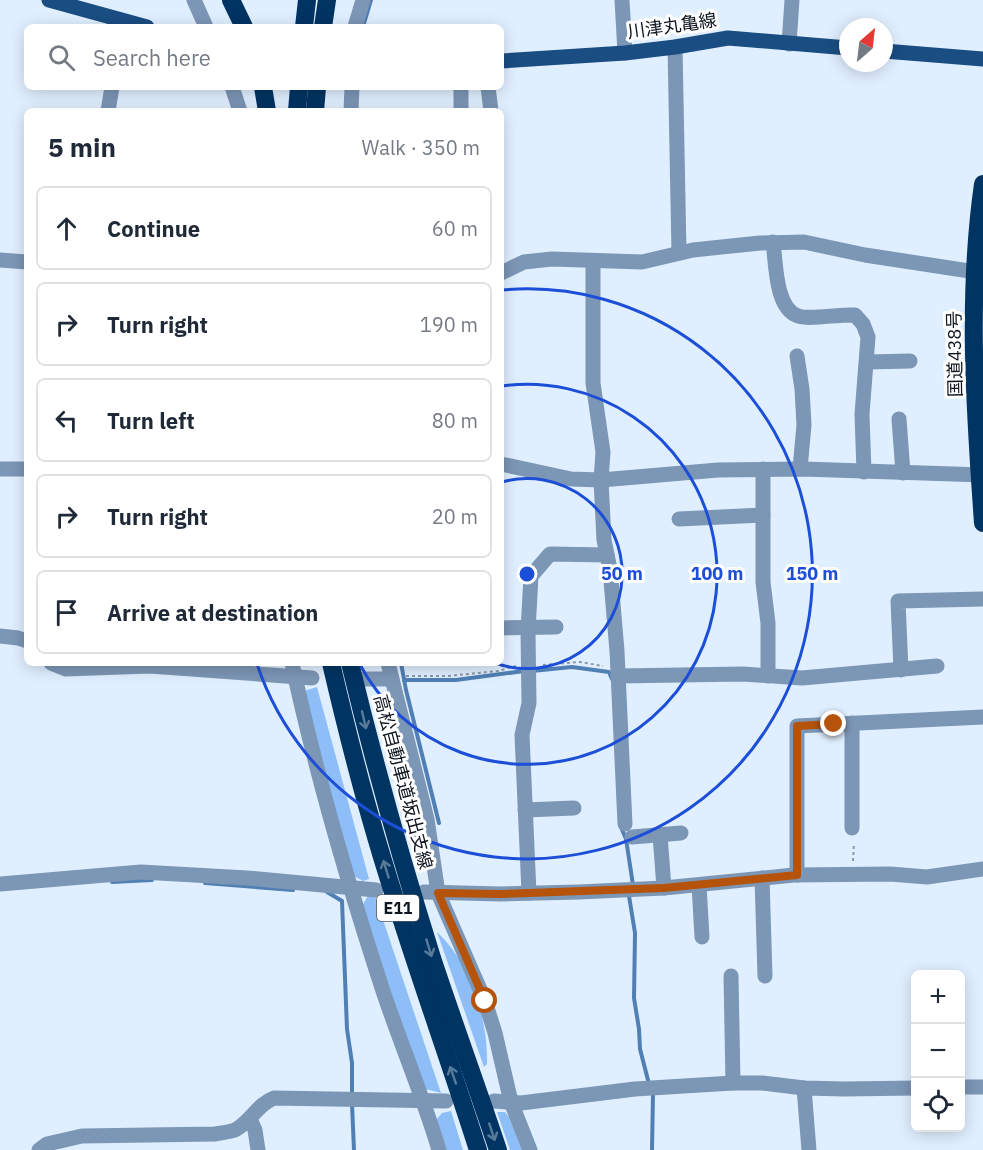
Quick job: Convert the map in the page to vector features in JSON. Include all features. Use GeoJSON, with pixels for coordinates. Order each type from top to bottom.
{"type":"FeatureCollection","features":[{"type":"Feature","properties":{"kind":"highway"},"geometry":{"type":"LineString","coordinates":[[304,24],[307,0]]}},
{"type":"Feature","properties":{"kind":"highway"},"geometry":{"type":"LineString","coordinates":[[324,24],[327,0]]}},
{"type":"Feature","properties":{"kind":"highway"},"geometry":{"type":"LineString","coordinates":[[264,90],[266,108]]}},
{"type":"Feature","properties":{"kind":"highway"},"geometry":{"type":"LineString","coordinates":[[297,108],[298,90]]}},
{"type":"Feature","properties":{"kind":"highway"},"geometry":{"type":"LineString","coordinates":[[315,108],[317,90]]}},
{"type":"Feature","properties":{"kind":"highway","name":"国道438号"},"geometry":{"type":"LineString","coordinates":[[983,184],[975,378],[983,523]]}},
{"type":"Feature","properties":{"kind":"highway","name":"E11"},"geometry":{"type":"LineString","coordinates":[[332,666],[374,831],[416,966],[478,1150]]}},
{"type":"Feature","properties":{"kind":"highway","name":"高松自動車道坂出支線"},"geometry":{"type":"LineString","coordinates":[[351,666],[392,826],[434,961],[498,1150]]}},
{"type":"Feature","properties":{"kind":"main road"},"geometry":{"type":"LineString","coordinates":[[49,0],[125,24]]}},
{"type":"Feature","properties":{"kind":"main road","name":"川津丸亀線"},"geometry":{"type":"LineString","coordinates":[[504,61],[675,47],[728,38],[839,47]]}},
{"type":"Feature","properties":{"kind":"main road"},"geometry":{"type":"LineString","coordinates":[[893,52],[983,59]]}},
{"type":"Feature","properties":{"kind":"street"},"geometry":{"type":"LineString","coordinates":[[194,0],[206,24]]}},
{"type":"Feature","properties":{"kind":"street"},"geometry":{"type":"LineString","coordinates":[[356,24],[363,0]]}},
{"type":"Feature","properties":{"kind":"street"},"geometry":{"type":"LineString","coordinates":[[622,0],[625,52]]}},
{"type":"Feature","properties":{"kind":"street"},"geometry":{"type":"LineString","coordinates":[[789,44],[792,0]]}},
{"type":"Feature","properties":{"kind":"street"},"geometry":{"type":"LineString","coordinates":[[675,47],[679,253]]}},
{"type":"Feature","properties":{"kind":"street"},"geometry":{"type":"LineString","coordinates":[[108,108],[112,90]]}},
{"type":"Feature","properties":{"kind":"street"},"geometry":{"type":"LineString","coordinates":[[233,90],[239,108]]}},
{"type":"Feature","properties":{"kind":"street"},"geometry":{"type":"LineString","coordinates":[[351,108],[352,90]]}},
{"type":"Feature","properties":{"kind":"street"},"geometry":{"type":"LineString","coordinates":[[461,90],[461,108]]}},
{"type":"Feature","properties":{"kind":"street"},"geometry":{"type":"LineString","coordinates":[[488,90],[491,108]]}},
{"type":"Feature","properties":{"kind":"street"},"geometry":{"type":"LineString","coordinates":[[504,272],[524,262],[552,259],[642,262],[693,250],[804,242],[865,255],[980,272]]}},
{"type":"Feature","properties":{"kind":"street"},"geometry":{"type":"LineString","coordinates":[[772,243],[781,299],[787,309],[798,316],[855,315],[863,324],[868,337],[862,414],[864,472]]}},
{"type":"Feature","properties":{"kind":"street"},"geometry":{"type":"LineString","coordinates":[[0,260],[24,262]]}},
{"type":"Feature","properties":{"kind":"street"},"geometry":{"type":"LineString","coordinates":[[593,261],[593,383],[603,452],[601,480],[604,540],[610,569],[628,831],[660,835],[681,833]]}},
{"type":"Feature","properties":{"kind":"street"},"geometry":{"type":"LineString","coordinates":[[797,356],[804,425],[800,469]]}},
{"type":"Feature","properties":{"kind":"street"},"geometry":{"type":"LineString","coordinates":[[867,362],[910,361]]}},
{"type":"Feature","properties":{"kind":"street"},"geometry":{"type":"LineString","coordinates":[[899,419],[903,473]]}},
{"type":"Feature","properties":{"kind":"street"},"geometry":{"type":"LineString","coordinates":[[504,465],[550,476],[601,480],[718,470],[763,469],[981,475]]}},
{"type":"Feature","properties":{"kind":"street"},"geometry":{"type":"LineString","coordinates":[[0,469],[24,469]]}},
{"type":"Feature","properties":{"kind":"street"},"geometry":{"type":"LineString","coordinates":[[763,469],[763,582],[768,622],[768,676]]}},
{"type":"Feature","properties":{"kind":"street"},"geometry":{"type":"LineString","coordinates":[[679,519],[763,515]]}},
{"type":"Feature","properties":{"kind":"street"},"geometry":{"type":"LineString","coordinates":[[529,893],[522,735],[529,703],[531,576],[550,554],[607,555]]}},
{"type":"Feature","properties":{"kind":"street"},"geometry":{"type":"LineString","coordinates":[[901,670],[898,601],[983,599]]}},
{"type":"Feature","properties":{"kind":"street"},"geometry":{"type":"LineString","coordinates":[[504,628],[556,627]]}},
{"type":"Feature","properties":{"kind":"street"},"geometry":{"type":"LineString","coordinates":[[0,636],[24,640]]}},
{"type":"Feature","properties":{"kind":"street"},"geometry":{"type":"LineString","coordinates":[[58,666],[66,669],[150,666],[294,670],[312,678]]}},
{"type":"Feature","properties":{"kind":"street"},"geometry":{"type":"LineString","coordinates":[[390,666],[399,678],[428,819],[431,892],[485,1001],[511,1102],[530,1150]]}},
{"type":"Feature","properties":{"kind":"street"},"geometry":{"type":"LineString","coordinates":[[618,672],[743,674],[802,678],[937,666]]}},
{"type":"Feature","properties":{"kind":"street"},"geometry":{"type":"LineString","coordinates":[[294,670],[322,784],[384,993],[424,1101],[439,1150]]}},
{"type":"Feature","properties":{"kind":"street"},"geometry":{"type":"LineString","coordinates":[[365,679],[399,678]]}},
{"type":"Feature","properties":{"kind":"street"},"geometry":{"type":"LineString","coordinates":[[797,875],[797,726],[983,717]]}},
{"type":"Feature","properties":{"kind":"street"},"geometry":{"type":"LineString","coordinates":[[852,723],[852,828]]}},
{"type":"Feature","properties":{"kind":"street"},"geometry":{"type":"LineString","coordinates":[[525,810],[574,808]]}},
{"type":"Feature","properties":{"kind":"street"},"geometry":{"type":"LineString","coordinates":[[660,835],[664,888]]}},
{"type":"Feature","properties":{"kind":"street"},"geometry":{"type":"LineString","coordinates":[[431,892],[529,893],[664,888],[797,875],[853,874],[927,877],[983,869]]}},
{"type":"Feature","properties":{"kind":"street"},"geometry":{"type":"LineString","coordinates":[[0,884],[141,872],[247,878],[376,890]]}},
{"type":"Feature","properties":{"kind":"street"},"geometry":{"type":"LineString","coordinates":[[762,878],[765,976]]}},
{"type":"Feature","properties":{"kind":"street"},"geometry":{"type":"LineString","coordinates":[[699,885],[702,937]]}},
{"type":"Feature","properties":{"kind":"street"},"geometry":{"type":"LineString","coordinates":[[731,975],[734,1083]]}},
{"type":"Feature","properties":{"kind":"street"},"geometry":{"type":"LineString","coordinates":[[494,1101],[521,1103],[635,1089],[734,1083],[762,1083],[804,1088],[911,1088]]}},
{"type":"Feature","properties":{"kind":"street"},"geometry":{"type":"LineString","coordinates":[[965,1087],[983,1087]]}},
{"type":"Feature","properties":{"kind":"street"},"geometry":{"type":"LineString","coordinates":[[804,1088],[810,1150]]}},
{"type":"Feature","properties":{"kind":"street"},"geometry":{"type":"LineString","coordinates":[[39,1150],[47,1144],[82,1136],[215,1134],[235,1130],[250,1119],[267,1101],[274,1098],[446,1101]]}},
{"type":"Feature","properties":{"kind":"street"},"geometry":{"type":"LineString","coordinates":[[250,1119],[255,1130],[258,1150]]}},
{"type":"Feature","properties":{"kind":"path"},"geometry":{"type":"LineString","coordinates":[[399,678],[448,676],[498,671],[512,667],[529,669],[580,662],[618,672]]}},
{"type":"Feature","properties":{"kind":"path"},"geometry":{"type":"LineString","coordinates":[[852,828],[854,832],[853,874]]}},
{"type":"Feature","properties":{"kind":"shaded area"},"geometry":{"type":"Polygon","coordinates":[[[317,687],[369,879],[363,881],[352,875],[303,695],[307,690],[317,687]]]}},
{"type":"Feature","properties":{"kind":"shaded area"},"geometry":{"type":"Polygon","coordinates":[[[374,893],[441,1093],[425,1089],[421,1082],[362,906],[369,894],[374,893]]]}},
{"type":"Feature","properties":{"kind":"shaded area"},"geometry":{"type":"Polygon","coordinates":[[[437,932],[459,960],[481,1010],[487,1046],[487,1064],[484,1067],[437,932]]]}},
{"type":"Feature","properties":{"kind":"shaded area"},"geometry":{"type":"Polygon","coordinates":[[[451,1111],[463,1150],[445,1150],[436,1120],[442,1113],[451,1111]]]}},
{"type":"Feature","properties":{"kind":"shaded area"},"geometry":{"type":"Polygon","coordinates":[[[497,1112],[505,1112],[509,1117],[523,1150],[510,1150],[497,1112]]]}},
{"type":"Feature","properties":{"kind":"waterway"},"geometry":{"type":"LineString","coordinates":[[364,24],[371,0]]}},
{"type":"Feature","properties":{"kind":"waterway"},"geometry":{"type":"LineString","coordinates":[[402,666],[439,823]]}},
{"type":"Feature","properties":{"kind":"waterway"},"geometry":{"type":"LineString","coordinates":[[532,671],[572,667],[609,672],[612,679]]}},
{"type":"Feature","properties":{"kind":"waterway"},"geometry":{"type":"LineString","coordinates":[[404,680],[456,680],[524,671]]}},
{"type":"Feature","properties":{"kind":"waterway"},"geometry":{"type":"LineString","coordinates":[[621,827],[626,839],[633,885]]}},
{"type":"Feature","properties":{"kind":"waterway"},"geometry":{"type":"LineString","coordinates":[[112,882],[152,880]]}},
{"type":"Feature","properties":{"kind":"waterway"},"geometry":{"type":"LineString","coordinates":[[205,883],[293,890]]}},
{"type":"Feature","properties":{"kind":"waterway"},"geometry":{"type":"LineString","coordinates":[[327,892],[342,901],[352,1093]]}},
{"type":"Feature","properties":{"kind":"waterway"},"geometry":{"type":"LineString","coordinates":[[629,896],[635,933],[634,998],[640,1049],[649,1084]]}},
{"type":"Feature","properties":{"kind":"waterway"},"geometry":{"type":"LineString","coordinates":[[652,1150],[653,1094]]}},
{"type":"Feature","properties":{"kind":"waterway"},"geometry":{"type":"LineString","coordinates":[[352,1104],[354,1150]]}},
{"type":"Feature","properties":{"kind":"route"},"geometry":{"type":"LineString","coordinates":[[485,1001],[438,893],[500,894],[664,888],[797,875],[797,726],[834,724]]}}]}
